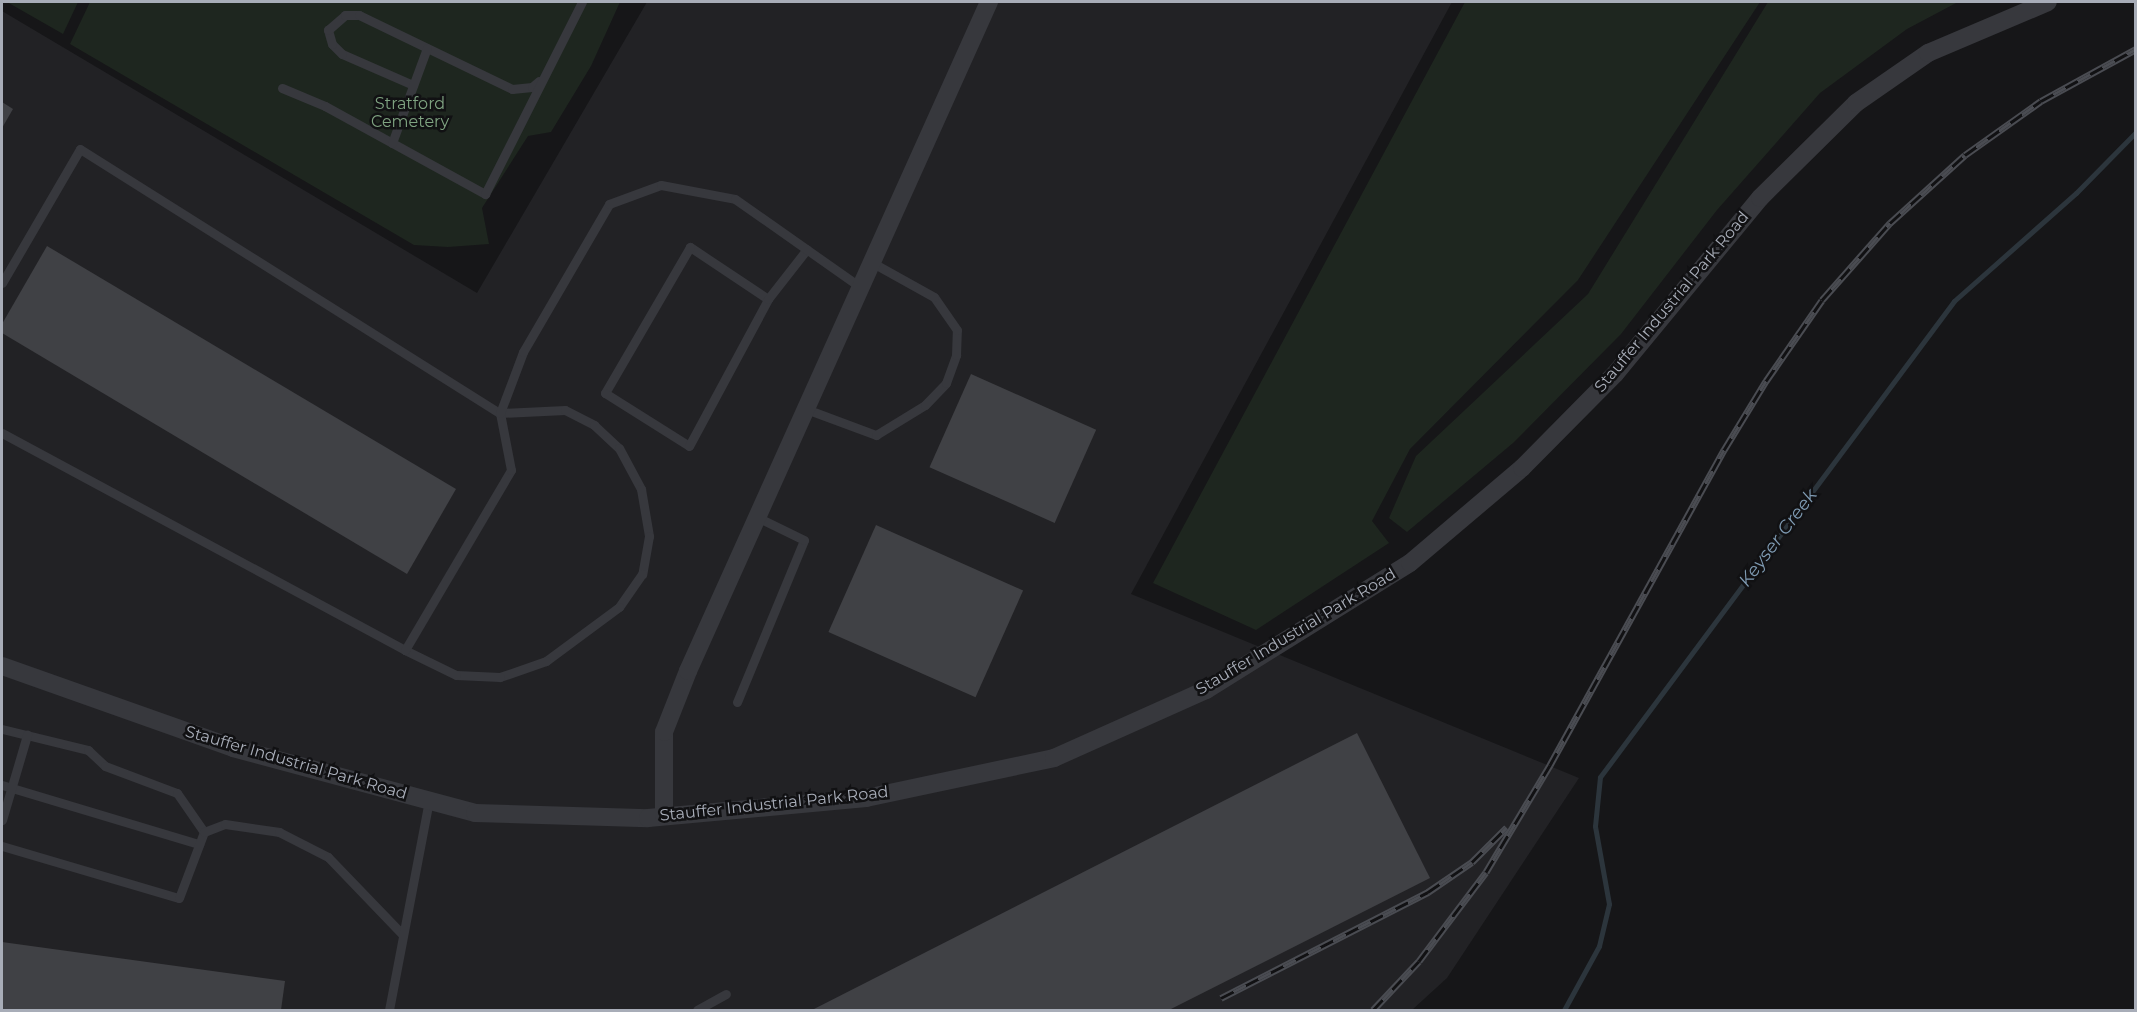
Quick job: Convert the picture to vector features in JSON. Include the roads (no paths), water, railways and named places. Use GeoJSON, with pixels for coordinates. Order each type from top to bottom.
{"type":"FeatureCollection","features":[{"type":"Feature","properties":{"kind":"street"},"geometry":{"type":"LineString","coordinates":[[664,816],[664,732],[757,516],[988,2]]}},
{"type":"Feature","properties":{"kind":"street","name":"Stauffer Industrial Park Road"},"geometry":{"type":"LineString","coordinates":[[2,666],[233,748],[475,813],[664,816],[866,798],[1054,758],[1206,690],[1410,563],[1522,468],[1615,374],[1760,198],[1856,103],[1928,53],[2048,2]]}},
{"type":"Feature","properties":{"kind":"lane"},"geometry":{"type":"LineString","coordinates":[[282,88],[325,106],[485,194],[582,2]]}},
{"type":"Feature","properties":{"kind":"lane"},"geometry":{"type":"LineString","coordinates":[[413,85],[342,54],[332,44],[328,30],[345,15],[359,15],[512,89],[532,87],[543,77]]}},
{"type":"Feature","properties":{"kind":"lane"},"geometry":{"type":"LineString","coordinates":[[392,143],[427,48]]}},
{"type":"Feature","properties":{"kind":"lane"},"geometry":{"type":"LineString","coordinates":[[2,283],[80,149],[500,413],[565,410],[594,425],[619,448],[641,489],[649,536],[642,574],[619,607],[546,661],[500,677],[456,675],[405,650],[2,433]]}},
{"type":"Feature","properties":{"kind":"lane"},"geometry":{"type":"LineString","coordinates":[[405,650],[511,470],[500,413],[523,352],[609,204],[661,185],[735,199],[860,287]]}},
{"type":"Feature","properties":{"kind":"lane"},"geometry":{"type":"LineString","coordinates":[[768,299],[690,247],[605,393],[689,446],[768,299],[807,249]]}},
{"type":"Feature","properties":{"kind":"lane"},"geometry":{"type":"LineString","coordinates":[[806,409],[876,435],[925,405],[946,383],[956,355],[957,330],[934,297],[871,262]]}},
{"type":"Feature","properties":{"kind":"lane"},"geometry":{"type":"LineString","coordinates":[[737,702],[804,540],[757,516]]}},
{"type":"Feature","properties":{"kind":"lane"},"geometry":{"type":"LineString","coordinates":[[2,729],[88,750],[105,765],[177,793],[204,832]]}},
{"type":"Feature","properties":{"kind":"lane"},"geometry":{"type":"LineString","coordinates":[[2,820],[6,786],[27,735]]}},
{"type":"Feature","properties":{"kind":"lane"},"geometry":{"type":"LineString","coordinates":[[6,786],[200,844]]}},
{"type":"Feature","properties":{"kind":"lane"},"geometry":{"type":"LineString","coordinates":[[389,1011],[429,801]]}},
{"type":"Feature","properties":{"kind":"lane"},"geometry":{"type":"LineString","coordinates":[[204,832],[225,824],[279,832],[307,844],[328,857],[357,884],[403,935]]}},
{"type":"Feature","properties":{"kind":"lane"},"geometry":{"type":"LineString","coordinates":[[2,846],[179,898],[204,832]]}},
{"type":"Feature","properties":{"kind":"lane"},"geometry":{"type":"LineString","coordinates":[[697,1011],[726,994]]}},
{"type":"Feature","properties":{"kind":"waterway","name":"Keyser Creek"},"geometry":{"type":"LineString","coordinates":[[1564,1010],[1599,946],[1609,904],[1595,826],[1600,777],[1954,301],[2076,193],[2136,132]]}},
{"type":"Feature","properties":{"kind":"railway"},"geometry":{"type":"LineString","coordinates":[[1373,1010],[1419,961],[1486,872],[1550,765],[1724,450],[1766,381],[1822,300],[1890,223],[1965,155],[2041,101],[2136,49]]}},
{"type":"Feature","properties":{"kind":"railway"},"geometry":{"type":"LineString","coordinates":[[1221,998],[1428,892],[1472,862],[1507,827]]}},
{"type":"Feature","properties":{"kind":"park label","name":"Stratford Cemetery"},"geometry":{"type":"Point","coordinates":[410,113]}}]}
